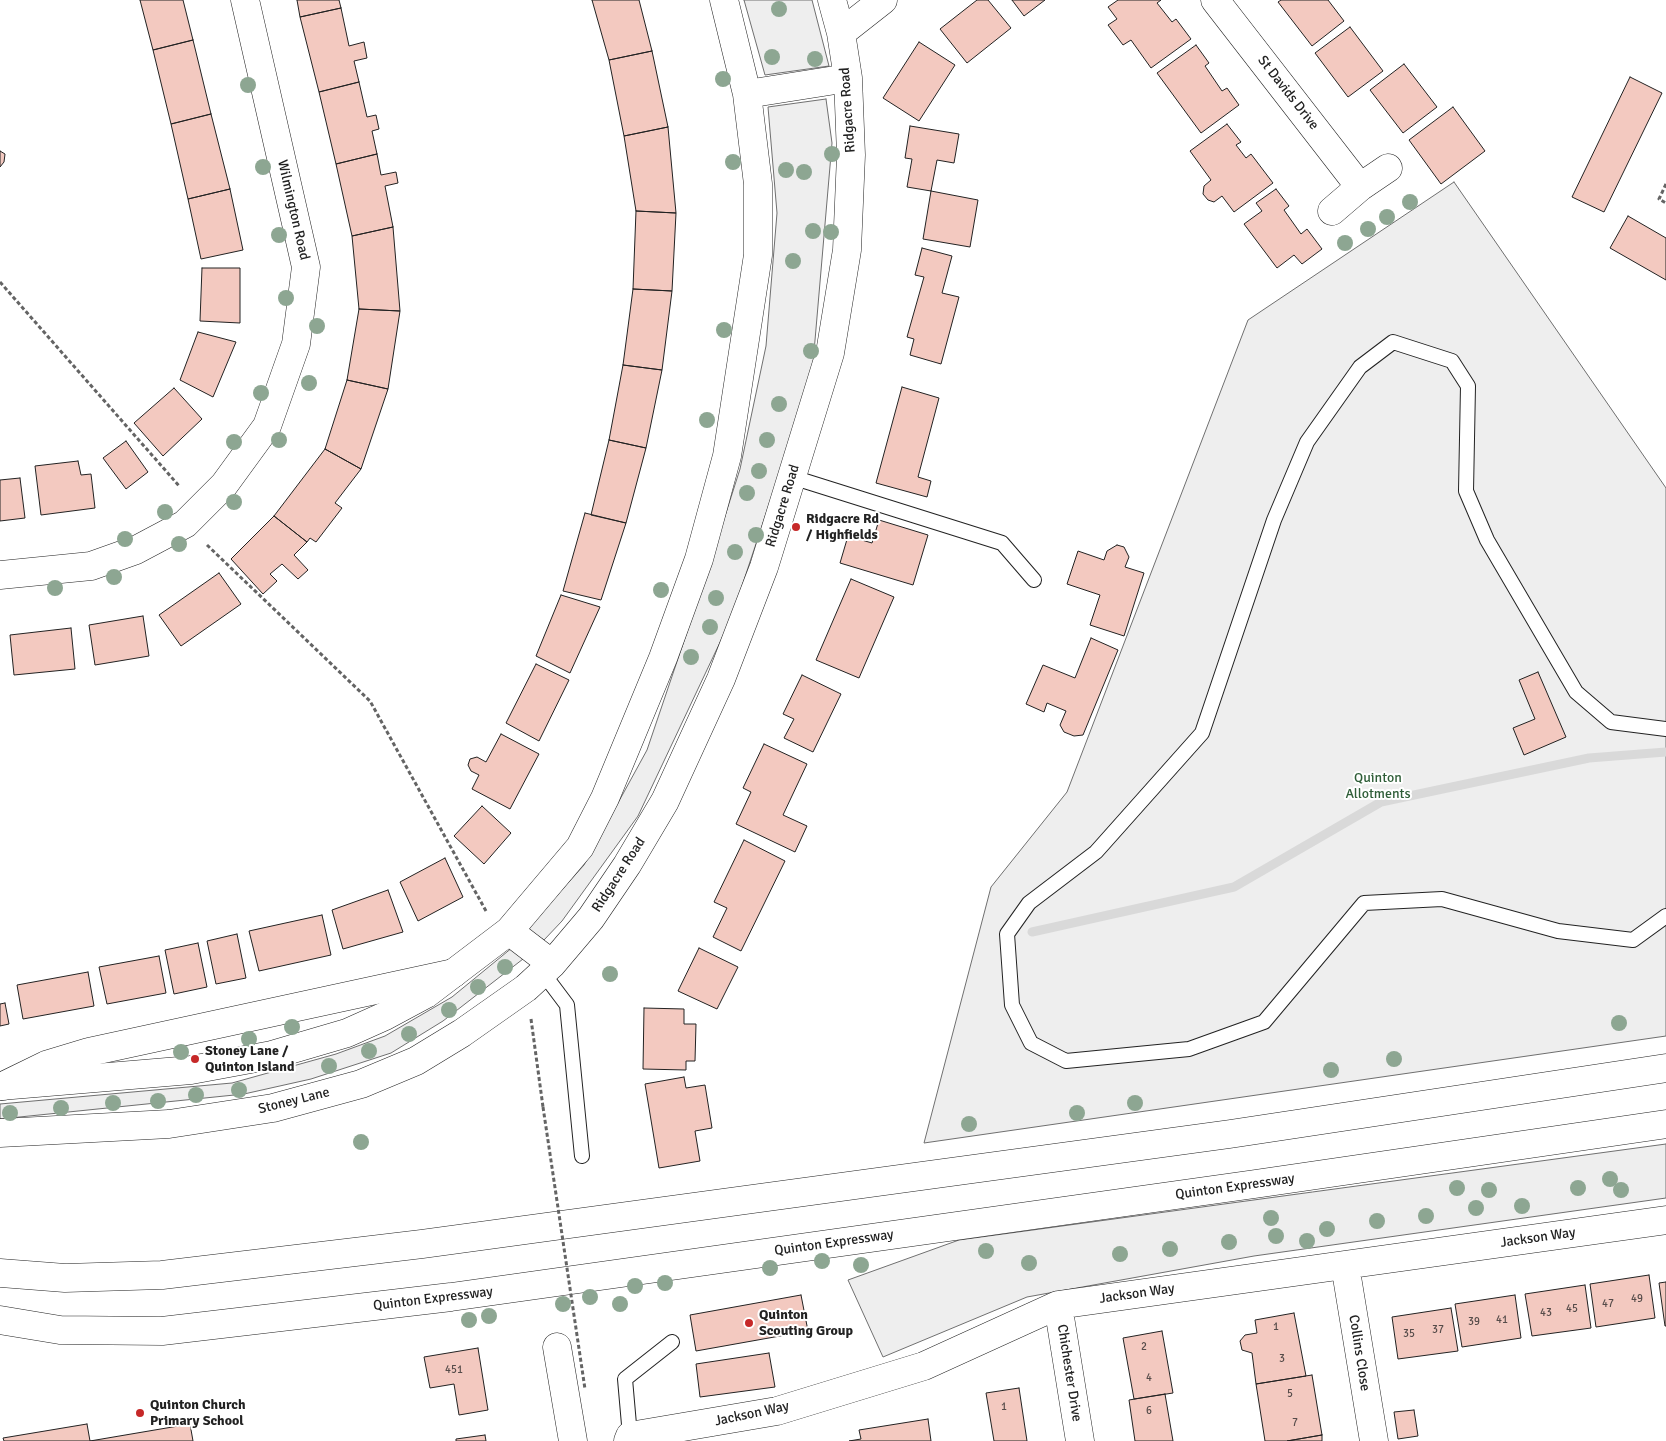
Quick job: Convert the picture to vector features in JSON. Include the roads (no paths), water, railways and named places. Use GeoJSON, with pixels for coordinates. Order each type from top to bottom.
{"type":"FeatureCollection","features":[{"type":"Feature","properties":{"kind":"main road","name":"Wilmington Road"},"geometry":{"type":"LineString","coordinates":[[0,575],[91,566],[136,550],[193,517],[224,485],[267,426],[296,344],[306,267],[245,0]]}},
{"type":"Feature","properties":{"kind":"main road"},"geometry":{"type":"LineString","coordinates":[[2,1086],[191,1070],[272,1055],[347,1033],[378,1020],[426,994],[509,931],[580,847],[605,798],[663,658],[699,559],[727,456],[758,256],[758,184],[748,94],[724,0]]}},
{"type":"Feature","properties":{"kind":"main road","name":"Ridgacre Road"},"geometry":{"type":"LineString","coordinates":[[547,968],[590,918],[627,864],[665,800],[721,679],[764,567],[830,353],[847,250],[851,155],[848,78],[841,33],[832,0]]}},
{"type":"Feature","properties":{"kind":"main road"},"geometry":{"type":"LineString","coordinates":[[841,33],[883,0]]}},
{"type":"Feature","properties":{"kind":"main road","name":"St Davids Drive"},"geometry":{"type":"LineString","coordinates":[[1215,0],[1360,187]]}},
{"type":"Feature","properties":{"kind":"main road"},"geometry":{"type":"LineString","coordinates":[[748,94],[848,78]]}},
{"type":"Feature","properties":{"kind":"main road"},"geometry":{"type":"LineString","coordinates":[[1332,211],[1360,187],[1388,168]]}},
{"type":"Feature","properties":{"kind":"main road"},"geometry":{"type":"LineString","coordinates":[[509,931],[547,968]]}},
{"type":"Feature","properties":{"kind":"main road","name":"Stoney Lane"},"geometry":{"type":"LineString","coordinates":[[0,1133],[169,1124],[273,1108],[361,1084],[416,1061],[462,1033],[526,988],[547,968]]}},
{"type":"Feature","properties":{"kind":"main road"},"geometry":{"type":"LineString","coordinates":[[2,1086],[46,1064],[89,1052],[454,973]]}},
{"type":"Feature","properties":{"kind":"main road"},"geometry":{"type":"LineString","coordinates":[[0,1273],[65,1278],[162,1275],[422,1244],[1230,1134],[1666,1068]]}},
{"type":"Feature","properties":{"kind":"main road","name":"Quinton Expressway"},"geometry":{"type":"LineString","coordinates":[[0,1320],[60,1330],[162,1331],[441,1298],[1255,1184],[1666,1124]]}},
{"type":"Feature","properties":{"kind":"main road","name":"Jackson Way"},"geometry":{"type":"LineString","coordinates":[[629,1439],[777,1411],[924,1366],[1058,1305],[1666,1220]]}},
{"type":"Feature","properties":{"kind":"main road","name":"Collins Close"},"geometry":{"type":"LineString","coordinates":[[1345,1265],[1374,1441]]}},
{"type":"Feature","properties":{"kind":"main road","name":"Chichester Drive"},"geometry":{"type":"LineString","coordinates":[[1058,1305],[1080,1441]]}},
{"type":"Feature","properties":{"kind":"main road"},"geometry":{"type":"LineString","coordinates":[[557,1347],[572,1441]]}},
{"type":"Feature","properties":{"kind":"lane"},"geometry":{"type":"LineString","coordinates":[[1666,729],[1611,722],[1576,692],[1487,540],[1466,491],[1468,386],[1452,361],[1393,342],[1360,367],[1307,442],[1274,520],[1202,733],[1096,852],[1029,903],[1007,934],[1012,1004],[1031,1043],[1066,1061],[1189,1049],[1264,1022],[1364,903],[1442,899],[1558,931],[1634,940],[1666,916]]}},
{"type":"Feature","properties":{"kind":"lane"},"geometry":{"type":"LineString","coordinates":[[792,477],[1002,543],[1034,580]]}},
{"type":"Feature","properties":{"kind":"lane"},"geometry":{"type":"LineString","coordinates":[[547,968],[568,1005],[582,1156]]}},
{"type":"Feature","properties":{"kind":"lane"},"geometry":{"type":"LineString","coordinates":[[629,1439],[625,1379],[672,1342]]}},
{"type":"Feature","properties":{"kind":"waterway"},"geometry":{"type":"LineString","coordinates":[[1032,932],[1234,887],[1381,802],[1589,758],[1666,752]]}},
{"type":"Feature","properties":{"kind":"place","name":"Ridgacre Rd / Highfields"},"geometry":{"type":"Point","coordinates":[796,527]}},
{"type":"Feature","properties":{"kind":"place","name":"Stoney Lane / Quinton Island"},"geometry":{"type":"Point","coordinates":[195,1059]}},
{"type":"Feature","properties":{"kind":"place","name":"Quinton Scouting Group"},"geometry":{"type":"Point","coordinates":[749,1323]}},
{"type":"Feature","properties":{"kind":"place","name":"Quinton Church Primary School"},"geometry":{"type":"Point","coordinates":[140,1413]}},
{"type":"Feature","properties":{"kind":"park label","name":"Quinton Allotments"},"geometry":{"type":"Point","coordinates":[1378,786]}}]}
